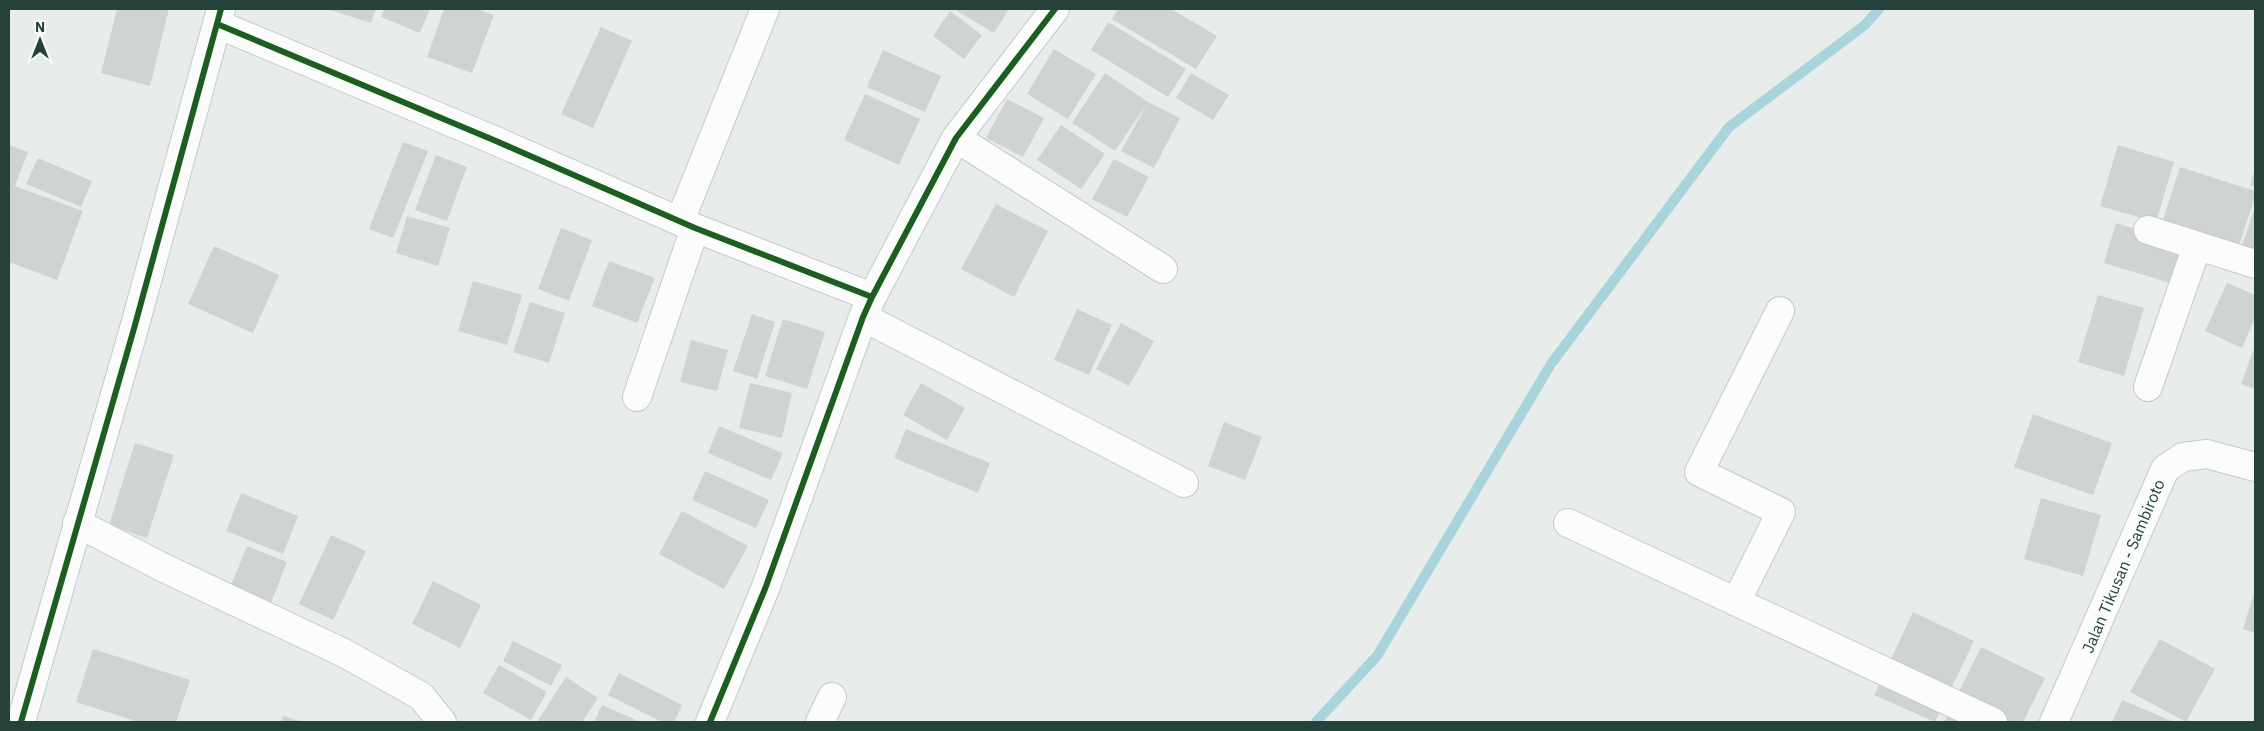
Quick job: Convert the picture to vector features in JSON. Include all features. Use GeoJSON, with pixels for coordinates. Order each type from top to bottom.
{"type":"FeatureCollection","features":[{"type":"Feature","properties":{"kind":"street"},"geometry":{"type":"LineString","coordinates":[[637,397],[687,225],[765,9]]}},
{"type":"Feature","properties":{"kind":"street"},"geometry":{"type":"LineString","coordinates":[[710,722],[765,589],[867,307],[956,138],[1055,9]]}},
{"type":"Feature","properties":{"kind":"street"},"geometry":{"type":"LineString","coordinates":[[21,722],[135,325],[219,17],[867,307],[1184,483]]}},
{"type":"Feature","properties":{"kind":"street"},"geometry":{"type":"LineString","coordinates":[[956,138],[1163,269]]}},
{"type":"Feature","properties":{"kind":"street"},"geometry":{"type":"LineString","coordinates":[[2148,230],[2255,264]]}},
{"type":"Feature","properties":{"kind":"street"},"geometry":{"type":"LineString","coordinates":[[2148,387],[2197,246]]}},
{"type":"Feature","properties":{"kind":"street"},"geometry":{"type":"LineString","coordinates":[[1736,602],[1781,512],[1699,472],[1780,311]]}},
{"type":"Feature","properties":{"kind":"street","name":"Jalan Tikusan - Sambiroto"},"geometry":{"type":"LineString","coordinates":[[2054,722],[2165,469],[2183,457],[2208,454],[2255,466]]}},
{"type":"Feature","properties":{"kind":"street"},"geometry":{"type":"LineString","coordinates":[[77,523],[162,567],[344,653],[421,696],[442,722]]}},
{"type":"Feature","properties":{"kind":"street"},"geometry":{"type":"LineString","coordinates":[[1568,523],[1993,722]]}},
{"type":"Feature","properties":{"kind":"street"},"geometry":{"type":"LineString","coordinates":[[820,722],[832,697]]}},
{"type":"Feature","properties":{"kind":"building"},"geometry":{"type":"Polygon","coordinates":[[[117,9],[169,9],[150,86],[101,73],[117,9]]]}},
{"type":"Feature","properties":{"kind":"building"},"geometry":{"type":"Polygon","coordinates":[[[327,9],[376,9],[371,23],[327,9]]]}},
{"type":"Feature","properties":{"kind":"building"},"geometry":{"type":"Polygon","coordinates":[[[384,9],[430,9],[420,33],[381,17],[384,9]]]}},
{"type":"Feature","properties":{"kind":"building"},"geometry":{"type":"Polygon","coordinates":[[[444,9],[477,9],[494,15],[472,73],[427,57],[444,9]]]}},
{"type":"Feature","properties":{"kind":"building"},"geometry":{"type":"Polygon","coordinates":[[[954,9],[1009,9],[994,33],[954,9]]]}},
{"type":"Feature","properties":{"kind":"building"},"geometry":{"type":"Polygon","coordinates":[[[1118,9],[1171,9],[1217,36],[1196,69],[1112,19],[1118,9]]]}},
{"type":"Feature","properties":{"kind":"building"},"geometry":{"type":"Polygon","coordinates":[[[950,11],[982,35],[964,59],[933,36],[950,11]]]}},
{"type":"Feature","properties":{"kind":"building"},"geometry":{"type":"Polygon","coordinates":[[[1108,22],[1186,69],[1168,97],[1091,50],[1108,22]]]}},
{"type":"Feature","properties":{"kind":"building"},"geometry":{"type":"Polygon","coordinates":[[[601,27],[632,41],[593,128],[561,114],[601,27]]]}},
{"type":"Feature","properties":{"kind":"building"},"geometry":{"type":"Polygon","coordinates":[[[1054,49],[1096,74],[1068,119],[1027,94],[1054,49]]]}},
{"type":"Feature","properties":{"kind":"building"},"geometry":{"type":"Polygon","coordinates":[[[883,50],[941,76],[925,112],[867,87],[883,50]]]}},
{"type":"Feature","properties":{"kind":"building"},"geometry":{"type":"Polygon","coordinates":[[[1105,73],[1148,102],[1180,118],[1154,168],[1121,151],[1147,104],[1115,151],[1072,123],[1105,73]]]}},
{"type":"Feature","properties":{"kind":"building"},"geometry":{"type":"Polygon","coordinates":[[[1191,73],[1229,95],[1213,120],[1176,98],[1191,73]]]}},
{"type":"Feature","properties":{"kind":"building"},"geometry":{"type":"Polygon","coordinates":[[[865,94],[920,119],[899,165],[844,140],[865,94]]]}},
{"type":"Feature","properties":{"kind":"building"},"geometry":{"type":"Polygon","coordinates":[[[1007,99],[1044,118],[1023,157],[986,138],[1007,99]]]}},
{"type":"Feature","properties":{"kind":"building"},"geometry":{"type":"Polygon","coordinates":[[[1061,125],[1105,154],[1081,189],[1037,160],[1061,125]]]}},
{"type":"Feature","properties":{"kind":"building"},"geometry":{"type":"Polygon","coordinates":[[[403,142],[428,151],[393,238],[369,229],[403,142]]]}},
{"type":"Feature","properties":{"kind":"building"},"geometry":{"type":"Polygon","coordinates":[[[9,145],[28,152],[15,186],[83,211],[57,280],[9,262],[9,145]]]}},
{"type":"Feature","properties":{"kind":"building"},"geometry":{"type":"Polygon","coordinates":[[[2118,145],[2174,162],[2156,222],[2100,206],[2118,145]]]}},
{"type":"Feature","properties":{"kind":"building"},"geometry":{"type":"Polygon","coordinates":[[[436,155],[467,167],[447,221],[415,210],[436,155]]]}},
{"type":"Feature","properties":{"kind":"building"},"geometry":{"type":"Polygon","coordinates":[[[38,158],[92,181],[81,207],[26,184],[38,158]]]}},
{"type":"Feature","properties":{"kind":"building"},"geometry":{"type":"Polygon","coordinates":[[[1114,159],[1149,177],[1127,217],[1092,199],[1114,159]]]}},
{"type":"Feature","properties":{"kind":"building"},"geometry":{"type":"Polygon","coordinates":[[[2180,167],[2255,191],[2255,197],[2237,251],[2161,226],[2180,167]]]}},
{"type":"Feature","properties":{"kind":"building"},"geometry":{"type":"Polygon","coordinates":[[[2255,169],[2255,187],[2250,185],[2255,169]]]}},
{"type":"Feature","properties":{"kind":"building"},"geometry":{"type":"Polygon","coordinates":[[[996,204],[1048,231],[1014,297],[961,269],[996,204]]]}},
{"type":"Feature","properties":{"kind":"building"},"geometry":{"type":"Polygon","coordinates":[[[2255,207],[2255,259],[2239,254],[2255,207]]]}},
{"type":"Feature","properties":{"kind":"building"},"geometry":{"type":"Polygon","coordinates":[[[407,216],[450,228],[438,266],[396,253],[407,216]]]}},
{"type":"Feature","properties":{"kind":"building"},"geometry":{"type":"Polygon","coordinates":[[[2116,223],[2189,245],[2177,285],[2104,263],[2116,223]]]}},
{"type":"Feature","properties":{"kind":"building"},"geometry":{"type":"Polygon","coordinates":[[[561,228],[592,240],[569,301],[538,289],[561,228]]]}},
{"type":"Feature","properties":{"kind":"building"},"geometry":{"type":"Polygon","coordinates":[[[214,246],[279,275],[253,333],[188,304],[214,246]]]}},
{"type":"Feature","properties":{"kind":"building"},"geometry":{"type":"Polygon","coordinates":[[[609,261],[655,278],[637,323],[592,306],[609,261]]]}},
{"type":"Feature","properties":{"kind":"building"},"geometry":{"type":"Polygon","coordinates":[[[473,281],[522,295],[507,345],[458,331],[473,281]]]}},
{"type":"Feature","properties":{"kind":"building"},"geometry":{"type":"Polygon","coordinates":[[[2227,283],[2255,295],[2255,318],[2242,348],[2205,331],[2227,283]]]}},
{"type":"Feature","properties":{"kind":"building"},"geometry":{"type":"Polygon","coordinates":[[[2098,295],[2144,308],[2124,376],[2078,362],[2098,295]]]}},
{"type":"Feature","properties":{"kind":"building"},"geometry":{"type":"Polygon","coordinates":[[[530,302],[565,313],[549,363],[513,352],[530,302]]]}},
{"type":"Feature","properties":{"kind":"building"},"geometry":{"type":"Polygon","coordinates":[[[1077,309],[1112,325],[1089,375],[1054,360],[1077,309]]]}},
{"type":"Feature","properties":{"kind":"building"},"geometry":{"type":"Polygon","coordinates":[[[752,314],[775,322],[757,379],[733,371],[752,314]]]}},
{"type":"Feature","properties":{"kind":"building"},"geometry":{"type":"Polygon","coordinates":[[[783,319],[825,332],[807,389],[765,376],[783,319]]]}},
{"type":"Feature","properties":{"kind":"building"},"geometry":{"type":"Polygon","coordinates":[[[1121,323],[1154,341],[1129,386],[1096,369],[1121,323]]]}},
{"type":"Feature","properties":{"kind":"building"},"geometry":{"type":"Polygon","coordinates":[[[691,340],[728,350],[717,391],[680,382],[691,340]]]}},
{"type":"Feature","properties":{"kind":"building"},"geometry":{"type":"Polygon","coordinates":[[[2255,346],[2255,389],[2241,384],[2255,346]]]}},
{"type":"Feature","properties":{"kind":"building"},"geometry":{"type":"Polygon","coordinates":[[[750,383],[792,393],[782,438],[739,428],[750,383]]]}},
{"type":"Feature","properties":{"kind":"building"},"geometry":{"type":"Polygon","coordinates":[[[921,383],[965,408],[947,440],[903,415],[921,383]]]}},
{"type":"Feature","properties":{"kind":"building"},"geometry":{"type":"Polygon","coordinates":[[[2033,414],[2112,443],[2093,495],[2014,467],[2033,414]]]}},
{"type":"Feature","properties":{"kind":"building"},"geometry":{"type":"Polygon","coordinates":[[[1224,422],[1262,437],[1245,480],[1208,466],[1224,422]]]}},
{"type":"Feature","properties":{"kind":"building"},"geometry":{"type":"Polygon","coordinates":[[[719,426],[783,453],[771,480],[708,453],[719,426]]]}},
{"type":"Feature","properties":{"kind":"building"},"geometry":{"type":"Polygon","coordinates":[[[906,429],[990,463],[978,493],[894,458],[906,429]]]}},
{"type":"Feature","properties":{"kind":"building"},"geometry":{"type":"Polygon","coordinates":[[[135,443],[174,455],[147,538],[109,525],[135,443]]]}},
{"type":"Feature","properties":{"kind":"building"},"geometry":{"type":"Polygon","coordinates":[[[705,471],[769,500],[756,528],[692,500],[705,471]]]}},
{"type":"Feature","properties":{"kind":"building"},"geometry":{"type":"Polygon","coordinates":[[[241,493],[298,516],[283,554],[226,531],[241,493]]]}},
{"type":"Feature","properties":{"kind":"building"},"geometry":{"type":"Polygon","coordinates":[[[2041,498],[2101,515],[2083,576],[2024,559],[2041,498]]]}},
{"type":"Feature","properties":{"kind":"building"},"geometry":{"type":"Polygon","coordinates":[[[682,511],[748,546],[724,589],[659,554],[682,511]]]}},
{"type":"Feature","properties":{"kind":"building"},"geometry":{"type":"Polygon","coordinates":[[[331,535],[366,551],[333,620],[299,604],[331,535]]]}},
{"type":"Feature","properties":{"kind":"building"},"geometry":{"type":"Polygon","coordinates":[[[247,546],[287,562],[271,603],[230,588],[247,546]]]}},
{"type":"Feature","properties":{"kind":"building"},"geometry":{"type":"Polygon","coordinates":[[[433,581],[481,605],[460,648],[412,624],[433,581]]]}},
{"type":"Feature","properties":{"kind":"building"},"geometry":{"type":"Polygon","coordinates":[[[2255,589],[2255,633],[2243,629],[2255,589]]]}},
{"type":"Feature","properties":{"kind":"building"},"geometry":{"type":"Polygon","coordinates":[[[1913,612],[1974,641],[1935,722],[1874,695],[1913,612]]]}},
{"type":"Feature","properties":{"kind":"building"},"geometry":{"type":"Polygon","coordinates":[[[2160,639],[2215,669],[2186,722],[2130,692],[2160,639]]]}},
{"type":"Feature","properties":{"kind":"building"},"geometry":{"type":"Polygon","coordinates":[[[513,641],[562,665],[551,686],[503,661],[513,641]]]}},
{"type":"Feature","properties":{"kind":"building"},"geometry":{"type":"Polygon","coordinates":[[[1981,647],[2045,678],[2023,722],[1944,722],[1981,647]]]}},
{"type":"Feature","properties":{"kind":"building"},"geometry":{"type":"Polygon","coordinates":[[[93,649],[190,680],[176,722],[138,722],[76,702],[93,649]]]}},
{"type":"Feature","properties":{"kind":"building"},"geometry":{"type":"Polygon","coordinates":[[[499,665],[547,692],[531,720],[483,693],[499,665]]]}},
{"type":"Feature","properties":{"kind":"building"},"geometry":{"type":"Polygon","coordinates":[[[619,673],[682,705],[674,722],[662,722],[608,695],[619,673]]]}},
{"type":"Feature","properties":{"kind":"building"},"geometry":{"type":"Polygon","coordinates":[[[566,677],[598,698],[582,722],[537,722],[566,677]]]}},
{"type":"Feature","properties":{"kind":"building"},"geometry":{"type":"Polygon","coordinates":[[[2122,700],[2174,722],[2112,722],[2122,700]]]}},
{"type":"Feature","properties":{"kind":"building"},"geometry":{"type":"Polygon","coordinates":[[[602,705],[641,722],[594,722],[602,705]]]}},
{"type":"Feature","properties":{"kind":"building"},"geometry":{"type":"Polygon","coordinates":[[[283,716],[303,722],[281,722],[283,716]]]}},
{"type":"Feature","properties":{"kind":"waterway"},"geometry":{"type":"LineString","coordinates":[[1316,722],[1377,656],[1551,364],[1729,127],[1865,25],[1879,9]]}},
{"type":"Feature","properties":{"kind":"cycle path"},"geometry":{"type":"LineString","coordinates":[[21,722],[135,325],[221,9]]}},
{"type":"Feature","properties":{"kind":"cycle path"},"geometry":{"type":"LineString","coordinates":[[710,722],[765,589],[863,317],[872,297],[956,138],[1055,9]]}},
{"type":"Feature","properties":{"kind":"cycle path"},"geometry":{"type":"LineString","coordinates":[[217,24],[496,141],[695,228],[872,297]]}}]}
